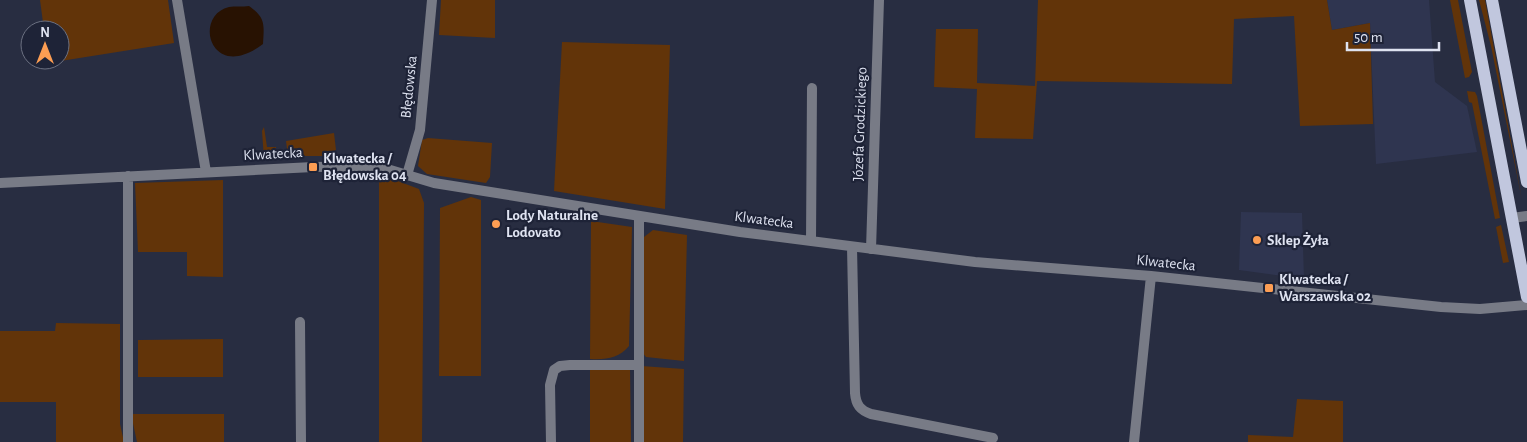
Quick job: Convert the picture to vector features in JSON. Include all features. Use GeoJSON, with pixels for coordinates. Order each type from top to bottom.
{"type":"FeatureCollection","features":[{"type":"Feature","properties":{"kind":"main road"},"geometry":{"type":"LineString","coordinates":[[1470,0],[1527,297]]}},
{"type":"Feature","properties":{"kind":"main road"},"geometry":{"type":"LineString","coordinates":[[1492,0],[1527,182]]}},
{"type":"Feature","properties":{"kind":"street"},"geometry":{"type":"LineString","coordinates":[[177,0],[206,172]]}},
{"type":"Feature","properties":{"kind":"street","name":"Błędowska"},"geometry":{"type":"LineString","coordinates":[[407,175],[420,130],[432,0]]}},
{"type":"Feature","properties":{"kind":"street","name":"Józefa Grodzickiego"},"geometry":{"type":"LineString","coordinates":[[871,249],[879,0]]}},
{"type":"Feature","properties":{"kind":"street"},"geometry":{"type":"LineString","coordinates":[[810,241],[812,88]]}},
{"type":"Feature","properties":{"kind":"street","name":"Klwatecka"},"geometry":{"type":"LineString","coordinates":[[0,182],[368,166],[388,168],[434,183],[639,217],[975,262],[1151,276],[1450,307],[1489,308],[1527,305]]}},
{"type":"Feature","properties":{"kind":"street"},"geometry":{"type":"LineString","coordinates":[[128,176],[128,442]]}},
{"type":"Feature","properties":{"kind":"street"},"geometry":{"type":"LineString","coordinates":[[1512,218],[1527,216]]}},
{"type":"Feature","properties":{"kind":"street"},"geometry":{"type":"LineString","coordinates":[[639,217],[639,442]]}},
{"type":"Feature","properties":{"kind":"street"},"geometry":{"type":"LineString","coordinates":[[852,247],[855,401],[859,408],[872,414],[993,438]]}},
{"type":"Feature","properties":{"kind":"street"},"geometry":{"type":"LineString","coordinates":[[1134,442],[1151,276]]}},
{"type":"Feature","properties":{"kind":"street"},"geometry":{"type":"LineString","coordinates":[[300,322],[301,442]]}},
{"type":"Feature","properties":{"kind":"street"},"geometry":{"type":"LineString","coordinates":[[551,442],[550,385],[554,370],[560,366],[570,365],[639,365]]}},
{"type":"Feature","properties":{"kind":"shaded area"},"geometry":{"type":"Polygon","coordinates":[[[40,0],[168,0],[174,43],[70,60],[70,20],[43,20],[40,0]]]}},
{"type":"Feature","properties":{"kind":"shaded area"},"geometry":{"type":"Polygon","coordinates":[[[441,0],[495,0],[495,38],[439,35],[441,0]]]}},
{"type":"Feature","properties":{"kind":"shaded area"},"geometry":{"type":"Polygon","coordinates":[[[1038,0],[1327,0],[1332,30],[1370,23],[1373,124],[1300,126],[1294,16],[1234,19],[1232,84],[1037,81],[1033,139],[975,138],[977,89],[934,87],[936,29],[978,29],[977,83],[1035,86],[1038,0]]]}},
{"type":"Feature","properties":{"kind":"shaded area"},"geometry":{"type":"Polygon","coordinates":[[[1327,0],[1429,0],[1435,82],[1467,106],[1477,152],[1376,164],[1370,23],[1332,30],[1327,0]]]}},
{"type":"Feature","properties":{"kind":"shaded area"},"geometry":{"type":"Polygon","coordinates":[[[1450,0],[1458,0],[1472,72],[1469,77],[1465,78],[1450,0]]]}},
{"type":"Feature","properties":{"kind":"shaded area"},"geometry":{"type":"Polygon","coordinates":[[[1479,0],[1485,0],[1522,200],[1491,46],[1479,0]]]}},
{"type":"Feature","properties":{"kind":"shaded area"},"geometry":{"type":"Polygon","coordinates":[[[249,6],[255,10],[263,22],[263,44],[245,54],[231,56],[220,52],[213,44],[210,33],[211,22],[218,13],[229,7],[249,6]]]}},
{"type":"Feature","properties":{"kind":"shaded area"},"geometry":{"type":"Polygon","coordinates":[[[562,42],[670,45],[665,209],[554,191],[562,42]]]}},
{"type":"Feature","properties":{"kind":"shaded area"},"geometry":{"type":"Polygon","coordinates":[[[1467,91],[1475,92],[1477,96],[1500,218],[1495,219],[1472,103],[1469,102],[1467,91]]]}},
{"type":"Feature","properties":{"kind":"shaded area"},"geometry":{"type":"Polygon","coordinates":[[[264,127],[267,147],[276,147],[276,151],[267,159],[264,159],[262,131],[264,127]]]}},
{"type":"Feature","properties":{"kind":"shaded area"},"geometry":{"type":"Polygon","coordinates":[[[334,133],[336,150],[328,156],[296,156],[287,149],[286,141],[334,133]]]}},
{"type":"Feature","properties":{"kind":"shaded area"},"geometry":{"type":"Polygon","coordinates":[[[428,138],[492,143],[490,177],[486,183],[427,174],[418,166],[422,140],[428,138]]]}},
{"type":"Feature","properties":{"kind":"shaded area"},"geometry":{"type":"Polygon","coordinates":[[[379,174],[419,189],[424,203],[422,442],[379,442],[379,174]]]}},
{"type":"Feature","properties":{"kind":"shaded area"},"geometry":{"type":"Polygon","coordinates":[[[223,180],[223,277],[187,276],[187,252],[138,252],[135,183],[223,180]]]}},
{"type":"Feature","properties":{"kind":"shaded area"},"geometry":{"type":"Polygon","coordinates":[[[471,197],[481,200],[481,376],[439,376],[440,208],[471,197]]]}},
{"type":"Feature","properties":{"kind":"shaded area"},"geometry":{"type":"Polygon","coordinates":[[[1241,212],[1302,213],[1304,279],[1239,270],[1241,212]]]}},
{"type":"Feature","properties":{"kind":"shaded area"},"geometry":{"type":"Polygon","coordinates":[[[591,221],[632,227],[629,346],[616,356],[601,359],[590,359],[591,221]]]}},
{"type":"Feature","properties":{"kind":"shaded area"},"geometry":{"type":"Polygon","coordinates":[[[1501,225],[1509,262],[1503,263],[1496,227],[1501,225]]]}},
{"type":"Feature","properties":{"kind":"shaded area"},"geometry":{"type":"Polygon","coordinates":[[[653,230],[687,235],[684,361],[646,357],[640,350],[644,237],[653,230]]]}},
{"type":"Feature","properties":{"kind":"shaded area"},"geometry":{"type":"Polygon","coordinates":[[[56,323],[120,324],[120,424],[124,442],[56,442],[56,402],[0,402],[0,331],[55,331],[56,323]]]}},
{"type":"Feature","properties":{"kind":"shaded area"},"geometry":{"type":"Polygon","coordinates":[[[223,339],[223,377],[138,377],[138,340],[223,339]]]}},
{"type":"Feature","properties":{"kind":"shaded area"},"geometry":{"type":"Polygon","coordinates":[[[641,366],[684,369],[683,442],[640,442],[641,366]]]}},
{"type":"Feature","properties":{"kind":"shaded area"},"geometry":{"type":"Polygon","coordinates":[[[630,368],[631,442],[590,442],[590,370],[630,368]]]}},
{"type":"Feature","properties":{"kind":"shaded area"},"geometry":{"type":"Polygon","coordinates":[[[1297,399],[1343,401],[1343,442],[1248,442],[1248,435],[1293,437],[1297,399]]]}},
{"type":"Feature","properties":{"kind":"shaded area"},"geometry":{"type":"Polygon","coordinates":[[[131,414],[224,414],[224,442],[137,442],[131,414]]]}},
{"type":"Feature","properties":{"kind":"place","name":"Klwatecka / Błędowska 04"},"geometry":{"type":"Point","coordinates":[313,167]}},
{"type":"Feature","properties":{"kind":"place","name":"Lody Naturalne Lodovato"},"geometry":{"type":"Point","coordinates":[496,224]}},
{"type":"Feature","properties":{"kind":"place","name":"Sklep Żyła"},"geometry":{"type":"Point","coordinates":[1257,240]}},
{"type":"Feature","properties":{"kind":"place","name":"Klwatecka / Warszawska 02"},"geometry":{"type":"Point","coordinates":[1269,288]}}]}
